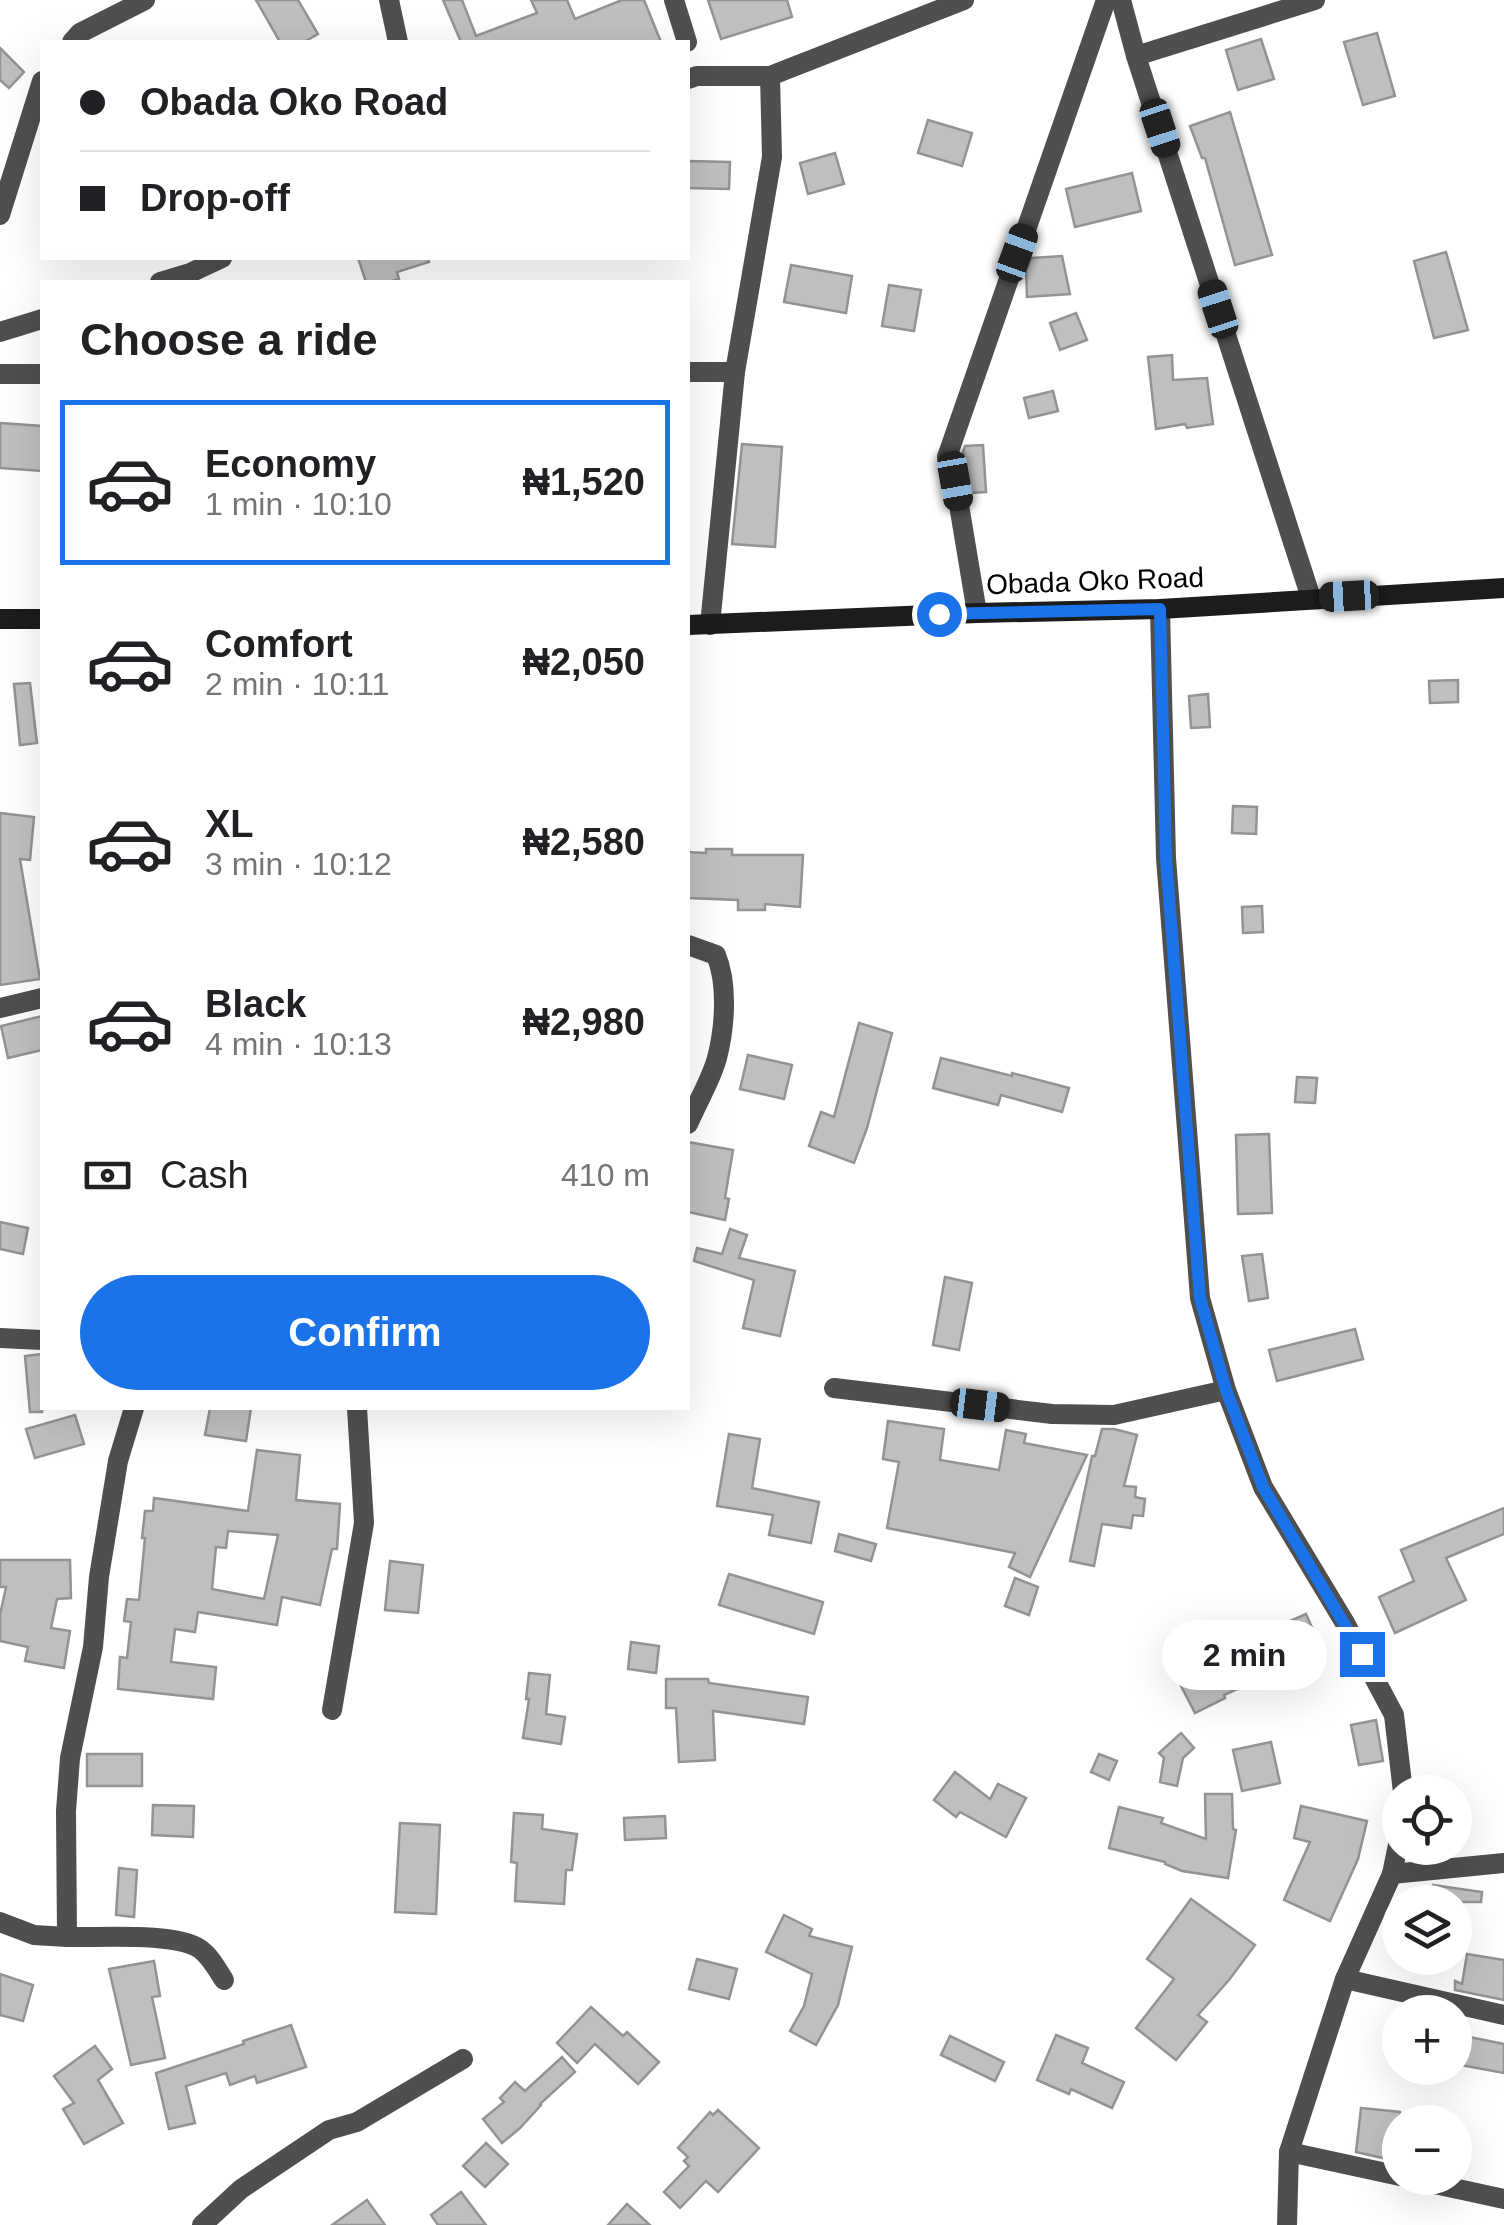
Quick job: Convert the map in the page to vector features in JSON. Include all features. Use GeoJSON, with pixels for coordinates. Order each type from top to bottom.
{"type":"FeatureCollection","features":[{"type":"Feature","properties":{"kind":"main road","name":"Obada Oko Road"},"geometry":{"type":"LineString","coordinates":[[690,624],[1160,609],[1504,588]]}},
{"type":"Feature","properties":{"kind":"main road"},"geometry":{"type":"LineString","coordinates":[[0,619],[40,620]]}},
{"type":"Feature","properties":{"kind":"street"},"geometry":{"type":"LineString","coordinates":[[74,40],[80,33],[145,0]]}},
{"type":"Feature","properties":{"kind":"street"},"geometry":{"type":"LineString","coordinates":[[389,0],[398,40]]}},
{"type":"Feature","properties":{"kind":"street"},"geometry":{"type":"LineString","coordinates":[[674,0],[686,40]]}},
{"type":"Feature","properties":{"kind":"street"},"geometry":{"type":"LineString","coordinates":[[692,78],[770,76],[964,0]]}},
{"type":"Feature","properties":{"kind":"street"},"geometry":{"type":"LineString","coordinates":[[977,613],[955,481],[946,457],[1106,0]]}},
{"type":"Feature","properties":{"kind":"street"},"geometry":{"type":"LineString","coordinates":[[1120,0],[1310,598]]}},
{"type":"Feature","properties":{"kind":"street"},"geometry":{"type":"LineString","coordinates":[[1136,56],[1315,0]]}},
{"type":"Feature","properties":{"kind":"street"},"geometry":{"type":"LineString","coordinates":[[710,624],[735,372],[772,157],[770,76]]}},
{"type":"Feature","properties":{"kind":"street"},"geometry":{"type":"LineString","coordinates":[[0,215],[40,86]]}},
{"type":"Feature","properties":{"kind":"street"},"geometry":{"type":"LineString","coordinates":[[167,280],[218,260]]}},
{"type":"Feature","properties":{"kind":"street"},"geometry":{"type":"LineString","coordinates":[[0,332],[40,320]]}},
{"type":"Feature","properties":{"kind":"street"},"geometry":{"type":"LineString","coordinates":[[690,372],[735,372]]}},
{"type":"Feature","properties":{"kind":"street"},"geometry":{"type":"LineString","coordinates":[[0,374],[40,374]]}},
{"type":"Feature","properties":{"kind":"street"},"geometry":{"type":"LineString","coordinates":[[1160,609],[1166,858],[1200,1298],[1226,1390],[1263,1487],[1346,1623],[1394,1714],[1401,1775]]}},
{"type":"Feature","properties":{"kind":"street"},"geometry":{"type":"LineString","coordinates":[[690,946],[716,955],[722,970],[724,1001],[717,1059],[690,1120]]}},
{"type":"Feature","properties":{"kind":"street"},"geometry":{"type":"LineString","coordinates":[[0,1008],[40,998]]}},
{"type":"Feature","properties":{"kind":"street"},"geometry":{"type":"LineString","coordinates":[[0,1338],[40,1340]]}},
{"type":"Feature","properties":{"kind":"street"},"geometry":{"type":"LineString","coordinates":[[834,1388],[1052,1414],[1114,1414],[1226,1390]]}},
{"type":"Feature","properties":{"kind":"street"},"geometry":{"type":"LineString","coordinates":[[67,1937],[66,1812],[70,1758],[93,1647],[99,1577],[118,1460],[133,1410]]}},
{"type":"Feature","properties":{"kind":"street"},"geometry":{"type":"LineString","coordinates":[[332,1710],[364,1522],[358,1410]]}},
{"type":"Feature","properties":{"kind":"street"},"geometry":{"type":"LineString","coordinates":[[1392,1874],[1504,1862]]}},
{"type":"Feature","properties":{"kind":"street"},"geometry":{"type":"LineString","coordinates":[[1287,2225],[1289,2152],[1345,1979],[1394,1865]]}},
{"type":"Feature","properties":{"kind":"street"},"geometry":{"type":"LineString","coordinates":[[0,1922],[34,1934],[184,1942],[206,1954],[224,1980]]}},
{"type":"Feature","properties":{"kind":"street"},"geometry":{"type":"LineString","coordinates":[[1345,1979],[1504,2015]]}},
{"type":"Feature","properties":{"kind":"street"},"geometry":{"type":"LineString","coordinates":[[202,2225],[241,2190],[329,2130],[357,2122],[463,2059]]}},
{"type":"Feature","properties":{"kind":"street"},"geometry":{"type":"LineString","coordinates":[[1289,2152],[1382,2172]]}},
{"type":"Feature","properties":{"kind":"street"},"geometry":{"type":"LineString","coordinates":[[1472,2192],[1504,2199]]}},
{"type":"Feature","properties":{"kind":"building"},"geometry":{"type":"Polygon","coordinates":[[[256,0],[298,0],[318,34],[308,40],[279,40],[256,0]]]}},
{"type":"Feature","properties":{"kind":"building"},"geometry":{"type":"Polygon","coordinates":[[[443,0],[462,0],[476,36],[537,13],[531,0],[567,0],[575,19],[622,0],[644,0],[660,40],[460,40],[443,0]]]}},
{"type":"Feature","properties":{"kind":"building"},"geometry":{"type":"Polygon","coordinates":[[[708,0],[787,0],[792,17],[721,39],[708,0]]]}},
{"type":"Feature","properties":{"kind":"building"},"geometry":{"type":"Polygon","coordinates":[[[1377,33],[1395,96],[1363,105],[1344,42],[1377,33]]]}},
{"type":"Feature","properties":{"kind":"building"},"geometry":{"type":"Polygon","coordinates":[[[1261,39],[1274,79],[1238,90],[1226,50],[1261,39]]]}},
{"type":"Feature","properties":{"kind":"building"},"geometry":{"type":"Polygon","coordinates":[[[0,48],[24,72],[9,88],[0,80],[0,48]]]}},
{"type":"Feature","properties":{"kind":"building"},"geometry":{"type":"Polygon","coordinates":[[[1230,112],[1272,255],[1235,265],[1205,158],[1190,126],[1230,112]]]}},
{"type":"Feature","properties":{"kind":"building"},"geometry":{"type":"Polygon","coordinates":[[[928,120],[972,133],[962,166],[918,153],[928,120]]]}},
{"type":"Feature","properties":{"kind":"building"},"geometry":{"type":"Polygon","coordinates":[[[835,153],[844,184],[808,194],[800,163],[835,153]]]}},
{"type":"Feature","properties":{"kind":"building"},"geometry":{"type":"Polygon","coordinates":[[[690,161],[730,162],[729,189],[690,188],[690,161]]]}},
{"type":"Feature","properties":{"kind":"building"},"geometry":{"type":"Polygon","coordinates":[[[1132,173],[1141,211],[1075,227],[1066,189],[1132,173]]]}},
{"type":"Feature","properties":{"kind":"building"},"geometry":{"type":"Polygon","coordinates":[[[1446,252],[1468,330],[1434,338],[1414,261],[1446,252]]]}},
{"type":"Feature","properties":{"kind":"building"},"geometry":{"type":"Polygon","coordinates":[[[1062,256],[1070,294],[1027,297],[1026,271],[1031,258],[1062,256]]]}},
{"type":"Feature","properties":{"kind":"building"},"geometry":{"type":"Polygon","coordinates":[[[359,260],[428,260],[397,272],[399,279],[365,280],[359,260]]]}},
{"type":"Feature","properties":{"kind":"building"},"geometry":{"type":"Polygon","coordinates":[[[791,265],[852,276],[846,313],[784,302],[791,265]]]}},
{"type":"Feature","properties":{"kind":"building"},"geometry":{"type":"Polygon","coordinates":[[[889,285],[921,290],[914,331],[882,326],[889,285]]]}},
{"type":"Feature","properties":{"kind":"building"},"geometry":{"type":"Polygon","coordinates":[[[1076,313],[1087,340],[1060,350],[1050,323],[1076,313]]]}},
{"type":"Feature","properties":{"kind":"building"},"geometry":{"type":"Polygon","coordinates":[[[1172,355],[1173,380],[1207,378],[1213,424],[1156,429],[1148,357],[1172,355]]]}},
{"type":"Feature","properties":{"kind":"building"},"geometry":{"type":"Polygon","coordinates":[[[1053,391],[1058,411],[1029,418],[1024,398],[1053,391]]]}},
{"type":"Feature","properties":{"kind":"building"},"geometry":{"type":"Polygon","coordinates":[[[0,423],[40,426],[40,471],[0,468],[0,423]]]}},
{"type":"Feature","properties":{"kind":"building"},"geometry":{"type":"Polygon","coordinates":[[[742,444],[782,447],[775,547],[732,544],[742,444]]]}},
{"type":"Feature","properties":{"kind":"building"},"geometry":{"type":"Polygon","coordinates":[[[983,445],[986,492],[971,493],[963,452],[965,446],[983,445]]]}},
{"type":"Feature","properties":{"kind":"building"},"geometry":{"type":"Polygon","coordinates":[[[1458,680],[1458,702],[1430,703],[1429,681],[1458,680]]]}},
{"type":"Feature","properties":{"kind":"building"},"geometry":{"type":"Polygon","coordinates":[[[30,683],[37,743],[20,745],[14,684],[30,683]]]}},
{"type":"Feature","properties":{"kind":"building"},"geometry":{"type":"Polygon","coordinates":[[[1208,694],[1210,727],[1191,728],[1189,696],[1208,694]]]}},
{"type":"Feature","properties":{"kind":"building"},"geometry":{"type":"Polygon","coordinates":[[[1233,806],[1257,807],[1256,834],[1232,833],[1233,806]]]}},
{"type":"Feature","properties":{"kind":"building"},"geometry":{"type":"Polygon","coordinates":[[[0,813],[34,817],[30,860],[20,859],[40,979],[0,985],[0,813]]]}},
{"type":"Feature","properties":{"kind":"building"},"geometry":{"type":"Polygon","coordinates":[[[706,849],[732,849],[732,855],[803,855],[800,907],[765,904],[765,910],[738,910],[738,900],[690,898],[690,852],[706,853],[706,849]]]}},
{"type":"Feature","properties":{"kind":"building"},"geometry":{"type":"Polygon","coordinates":[[[1262,906],[1263,932],[1243,933],[1242,907],[1262,906]]]}},
{"type":"Feature","properties":{"kind":"building"},"geometry":{"type":"Polygon","coordinates":[[[40,1016],[40,1050],[8,1058],[1,1026],[40,1016]]]}},
{"type":"Feature","properties":{"kind":"building"},"geometry":{"type":"Polygon","coordinates":[[[859,1023],[892,1033],[854,1163],[809,1146],[821,1112],[834,1117],[859,1023]]]}},
{"type":"Feature","properties":{"kind":"building"},"geometry":{"type":"Polygon","coordinates":[[[748,1055],[792,1065],[784,1099],[740,1089],[748,1055]]]}},
{"type":"Feature","properties":{"kind":"building"},"geometry":{"type":"Polygon","coordinates":[[[941,1058],[1069,1088],[1062,1112],[1001,1095],[998,1105],[933,1088],[941,1058]]]}},
{"type":"Feature","properties":{"kind":"building"},"geometry":{"type":"Polygon","coordinates":[[[1297,1077],[1317,1078],[1315,1103],[1295,1102],[1297,1077]]]}},
{"type":"Feature","properties":{"kind":"building"},"geometry":{"type":"Polygon","coordinates":[[[1269,1134],[1272,1213],[1238,1214],[1236,1135],[1269,1134]]]}},
{"type":"Feature","properties":{"kind":"building"},"geometry":{"type":"Polygon","coordinates":[[[690,1142],[733,1150],[725,1220],[690,1212],[690,1142]]]}},
{"type":"Feature","properties":{"kind":"building"},"geometry":{"type":"Polygon","coordinates":[[[0,1222],[28,1228],[23,1254],[0,1249],[0,1222]]]}},
{"type":"Feature","properties":{"kind":"building"},"geometry":{"type":"Polygon","coordinates":[[[730,1229],[747,1235],[739,1258],[795,1271],[780,1336],[743,1328],[754,1280],[694,1261],[697,1248],[722,1254],[730,1229]]]}},
{"type":"Feature","properties":{"kind":"building"},"geometry":{"type":"Polygon","coordinates":[[[1262,1254],[1268,1298],[1249,1301],[1242,1256],[1262,1254]]]}},
{"type":"Feature","properties":{"kind":"building"},"geometry":{"type":"Polygon","coordinates":[[[945,1277],[972,1283],[959,1350],[933,1345],[945,1277]]]}},
{"type":"Feature","properties":{"kind":"building"},"geometry":{"type":"Polygon","coordinates":[[[1355,1329],[1363,1359],[1277,1381],[1269,1350],[1355,1329]]]}},
{"type":"Feature","properties":{"kind":"building"},"geometry":{"type":"Polygon","coordinates":[[[40,1354],[42,1412],[30,1412],[25,1356],[40,1354]]]}},
{"type":"Feature","properties":{"kind":"building"},"geometry":{"type":"Polygon","coordinates":[[[210,1410],[251,1410],[246,1441],[205,1435],[210,1410]]]}},
{"type":"Feature","properties":{"kind":"building"},"geometry":{"type":"Polygon","coordinates":[[[75,1415],[84,1444],[35,1458],[26,1429],[75,1415]]]}},
{"type":"Feature","properties":{"kind":"building"},"geometry":{"type":"Polygon","coordinates":[[[888,1421],[944,1429],[940,1460],[999,1470],[1006,1430],[1026,1434],[1024,1443],[1087,1455],[1030,1577],[1009,1567],[1015,1553],[887,1528],[899,1462],[883,1459],[888,1421]]]}},
{"type":"Feature","properties":{"kind":"building"},"geometry":{"type":"Polygon","coordinates":[[[1102,1429],[1137,1435],[1124,1486],[1136,1487],[1135,1497],[1145,1499],[1143,1516],[1133,1515],[1131,1528],[1102,1524],[1094,1566],[1070,1561],[1092,1456],[1102,1429]]]}},
{"type":"Feature","properties":{"kind":"building"},"geometry":{"type":"Polygon","coordinates":[[[729,1434],[760,1439],[752,1488],[819,1502],[811,1543],[769,1535],[773,1515],[717,1506],[729,1434]]]}},
{"type":"Feature","properties":{"kind":"building"},"geometry":{"type":"Polygon","coordinates":[[[257,1450],[300,1455],[296,1500],[340,1504],[337,1549],[332,1549],[320,1605],[282,1597],[277,1625],[198,1612],[195,1632],[175,1629],[171,1662],[216,1667],[213,1699],[118,1689],[120,1657],[127,1658],[131,1622],[124,1621],[127,1599],[139,1600],[145,1511],[153,1511],[154,1498],[248,1511],[257,1450]],[[228,1531],[226,1548],[216,1547],[212,1589],[264,1599],[278,1535],[228,1531]]]}},
{"type":"Feature","properties":{"kind":"building"},"geometry":{"type":"Polygon","coordinates":[[[1504,1508],[1504,1534],[1446,1558],[1466,1600],[1395,1633],[1379,1597],[1414,1581],[1401,1550],[1504,1508]]]}},
{"type":"Feature","properties":{"kind":"building"},"geometry":{"type":"Polygon","coordinates":[[[839,1534],[876,1544],[871,1561],[835,1551],[839,1534]]]}},
{"type":"Feature","properties":{"kind":"building"},"geometry":{"type":"Polygon","coordinates":[[[0,1560],[70,1560],[71,1598],[57,1599],[51,1628],[70,1631],[64,1668],[25,1661],[28,1647],[0,1641],[6,1587],[0,1587],[0,1560]]]}},
{"type":"Feature","properties":{"kind":"building"},"geometry":{"type":"Polygon","coordinates":[[[390,1561],[423,1565],[418,1613],[385,1610],[390,1561]]]}},
{"type":"Feature","properties":{"kind":"building"},"geometry":{"type":"Polygon","coordinates":[[[729,1574],[823,1602],[814,1634],[719,1605],[729,1574]]]}},
{"type":"Feature","properties":{"kind":"building"},"geometry":{"type":"Polygon","coordinates":[[[1015,1578],[1038,1587],[1029,1615],[1005,1606],[1015,1578]]]}},
{"type":"Feature","properties":{"kind":"building"},"geometry":{"type":"Polygon","coordinates":[[[1306,1614],[1318,1641],[1269,1663],[1256,1636],[1306,1614]]]}},
{"type":"Feature","properties":{"kind":"building"},"geometry":{"type":"Polygon","coordinates":[[[631,1642],[659,1646],[656,1673],[628,1669],[631,1642]]]}},
{"type":"Feature","properties":{"kind":"building"},"geometry":{"type":"Polygon","coordinates":[[[1260,1661],[1266,1676],[1195,1713],[1179,1682],[1210,1667],[1216,1680],[1260,1661]]]}},
{"type":"Feature","properties":{"kind":"building"},"geometry":{"type":"Polygon","coordinates":[[[529,1673],[550,1675],[546,1714],[565,1717],[561,1744],[523,1738],[529,1673]]]}},
{"type":"Feature","properties":{"kind":"building"},"geometry":{"type":"Polygon","coordinates":[[[666,1679],[708,1679],[709,1683],[808,1697],[804,1724],[713,1711],[715,1760],[679,1762],[676,1708],[666,1708],[666,1679]]]}},
{"type":"Feature","properties":{"kind":"building"},"geometry":{"type":"Polygon","coordinates":[[[1376,1720],[1383,1761],[1359,1765],[1351,1725],[1376,1720]]]}},
{"type":"Feature","properties":{"kind":"building"},"geometry":{"type":"Polygon","coordinates":[[[1181,1733],[1194,1748],[1183,1758],[1177,1786],[1160,1782],[1164,1758],[1159,1753],[1181,1733]]]}},
{"type":"Feature","properties":{"kind":"building"},"geometry":{"type":"Polygon","coordinates":[[[1271,1742],[1280,1783],[1242,1791],[1233,1750],[1271,1742]]]}},
{"type":"Feature","properties":{"kind":"building"},"geometry":{"type":"Polygon","coordinates":[[[87,1754],[142,1754],[142,1786],[87,1786],[87,1754]]]}},
{"type":"Feature","properties":{"kind":"building"},"geometry":{"type":"Polygon","coordinates":[[[1099,1754],[1117,1761],[1109,1780],[1091,1772],[1099,1754]]]}},
{"type":"Feature","properties":{"kind":"building"},"geometry":{"type":"Polygon","coordinates":[[[955,1772],[990,1799],[998,1784],[1026,1798],[1006,1837],[960,1812],[956,1817],[934,1800],[955,1772]]]}},
{"type":"Feature","properties":{"kind":"building"},"geometry":{"type":"Polygon","coordinates":[[[1205,1794],[1232,1794],[1236,1830],[1228,1878],[1182,1871],[1165,1862],[1109,1848],[1119,1807],[1163,1818],[1161,1823],[1206,1839],[1205,1794]]]}},
{"type":"Feature","properties":{"kind":"building"},"geometry":{"type":"Polygon","coordinates":[[[153,1805],[194,1806],[193,1837],[152,1835],[153,1805]]]}},
{"type":"Feature","properties":{"kind":"building"},"geometry":{"type":"Polygon","coordinates":[[[1301,1806],[1367,1821],[1358,1859],[1330,1921],[1284,1900],[1310,1842],[1294,1838],[1301,1806]]]}},
{"type":"Feature","properties":{"kind":"building"},"geometry":{"type":"Polygon","coordinates":[[[514,1813],[543,1815],[542,1829],[577,1834],[572,1870],[566,1870],[564,1904],[515,1901],[517,1863],[511,1862],[514,1813]]]}},
{"type":"Feature","properties":{"kind":"building"},"geometry":{"type":"Polygon","coordinates":[[[665,1816],[666,1838],[625,1840],[624,1818],[665,1816]]]}},
{"type":"Feature","properties":{"kind":"building"},"geometry":{"type":"Polygon","coordinates":[[[400,1823],[440,1825],[436,1914],[395,1912],[400,1823]]]}},
{"type":"Feature","properties":{"kind":"building"},"geometry":{"type":"Polygon","coordinates":[[[119,1868],[137,1870],[134,1917],[116,1915],[119,1868]]]}},
{"type":"Feature","properties":{"kind":"building"},"geometry":{"type":"Polygon","coordinates":[[[1472,1891],[1482,1892],[1481,1902],[1472,1902],[1472,1891]]]}},
{"type":"Feature","properties":{"kind":"building"},"geometry":{"type":"Polygon","coordinates":[[[1191,1899],[1255,1945],[1198,2015],[1207,2022],[1176,2060],[1136,2028],[1174,1979],[1147,1959],[1191,1899]]]}},
{"type":"Feature","properties":{"kind":"building"},"geometry":{"type":"Polygon","coordinates":[[[784,1915],[812,1929],[809,1936],[852,1947],[838,2005],[816,2045],[790,2031],[804,2006],[812,1974],[766,1952],[784,1915]]]}},
{"type":"Feature","properties":{"kind":"building"},"geometry":{"type":"Polygon","coordinates":[[[1472,1955],[1504,1960],[1504,2000],[1455,1990],[1455,1981],[1462,1984],[1464,1975],[1472,1975],[1472,1955]]]}},
{"type":"Feature","properties":{"kind":"building"},"geometry":{"type":"Polygon","coordinates":[[[697,1959],[737,1969],[729,1999],[689,1989],[697,1959]]]}},
{"type":"Feature","properties":{"kind":"building"},"geometry":{"type":"Polygon","coordinates":[[[154,1961],[160,1996],[152,1997],[165,2058],[131,2065],[109,1969],[154,1961]]]}},
{"type":"Feature","properties":{"kind":"building"},"geometry":{"type":"Polygon","coordinates":[[[0,1974],[33,1985],[23,2021],[0,2015],[0,1974]]]}},
{"type":"Feature","properties":{"kind":"building"},"geometry":{"type":"Polygon","coordinates":[[[591,2007],[623,2036],[627,2032],[659,2062],[638,2084],[595,2044],[577,2063],[557,2043],[591,2007]]]}},
{"type":"Feature","properties":{"kind":"building"},"geometry":{"type":"Polygon","coordinates":[[[291,2025],[306,2067],[257,2083],[255,2076],[230,2085],[226,2073],[186,2086],[195,2123],[169,2129],[156,2073],[291,2025]]]}},
{"type":"Feature","properties":{"kind":"building"},"geometry":{"type":"Polygon","coordinates":[[[1056,2035],[1088,2048],[1082,2063],[1124,2082],[1112,2108],[1071,2089],[1069,2094],[1037,2080],[1056,2035]]]}},
{"type":"Feature","properties":{"kind":"building"},"geometry":{"type":"Polygon","coordinates":[[[950,2036],[1004,2062],[995,2081],[941,2055],[950,2036]]]}},
{"type":"Feature","properties":{"kind":"building"},"geometry":{"type":"Polygon","coordinates":[[[1472,2037],[1504,2044],[1504,2073],[1472,2067],[1472,2037]]]}},
{"type":"Feature","properties":{"kind":"building"},"geometry":{"type":"Polygon","coordinates":[[[95,2046],[112,2069],[98,2080],[123,2123],[84,2144],[63,2109],[74,2103],[54,2076],[95,2046]]]}},
{"type":"Feature","properties":{"kind":"building"},"geometry":{"type":"Polygon","coordinates":[[[562,2057],[575,2072],[502,2143],[483,2119],[504,2102],[500,2098],[515,2082],[525,2091],[562,2057]]]}},
{"type":"Feature","properties":{"kind":"building"},"geometry":{"type":"Polygon","coordinates":[[[1361,2108],[1382,2110],[1382,2158],[1356,2152],[1361,2108]]]}},
{"type":"Feature","properties":{"kind":"building"},"geometry":{"type":"Polygon","coordinates":[[[718,2110],[759,2148],[718,2192],[706,2181],[680,2208],[664,2192],[689,2166],[684,2161],[688,2157],[678,2148],[710,2112],[713,2115],[718,2110]]]}},
{"type":"Feature","properties":{"kind":"building"},"geometry":{"type":"Polygon","coordinates":[[[486,2143],[508,2164],[485,2187],[463,2166],[486,2143]]]}},
{"type":"Feature","properties":{"kind":"building"},"geometry":{"type":"Polygon","coordinates":[[[461,2192],[486,2225],[438,2225],[431,2215],[461,2192]]]}},
{"type":"Feature","properties":{"kind":"building"},"geometry":{"type":"Polygon","coordinates":[[[367,2200],[385,2225],[332,2225],[367,2200]]]}},
{"type":"Feature","properties":{"kind":"building"},"geometry":{"type":"Polygon","coordinates":[[[627,2204],[650,2225],[608,2225],[627,2204]]]}},
{"type":"Feature","properties":{"kind":"route"},"geometry":{"type":"LineString","coordinates":[[939,614],[1160,609],[1166,858],[1200,1298],[1226,1390],[1263,1487],[1362,1654]]}}]}
